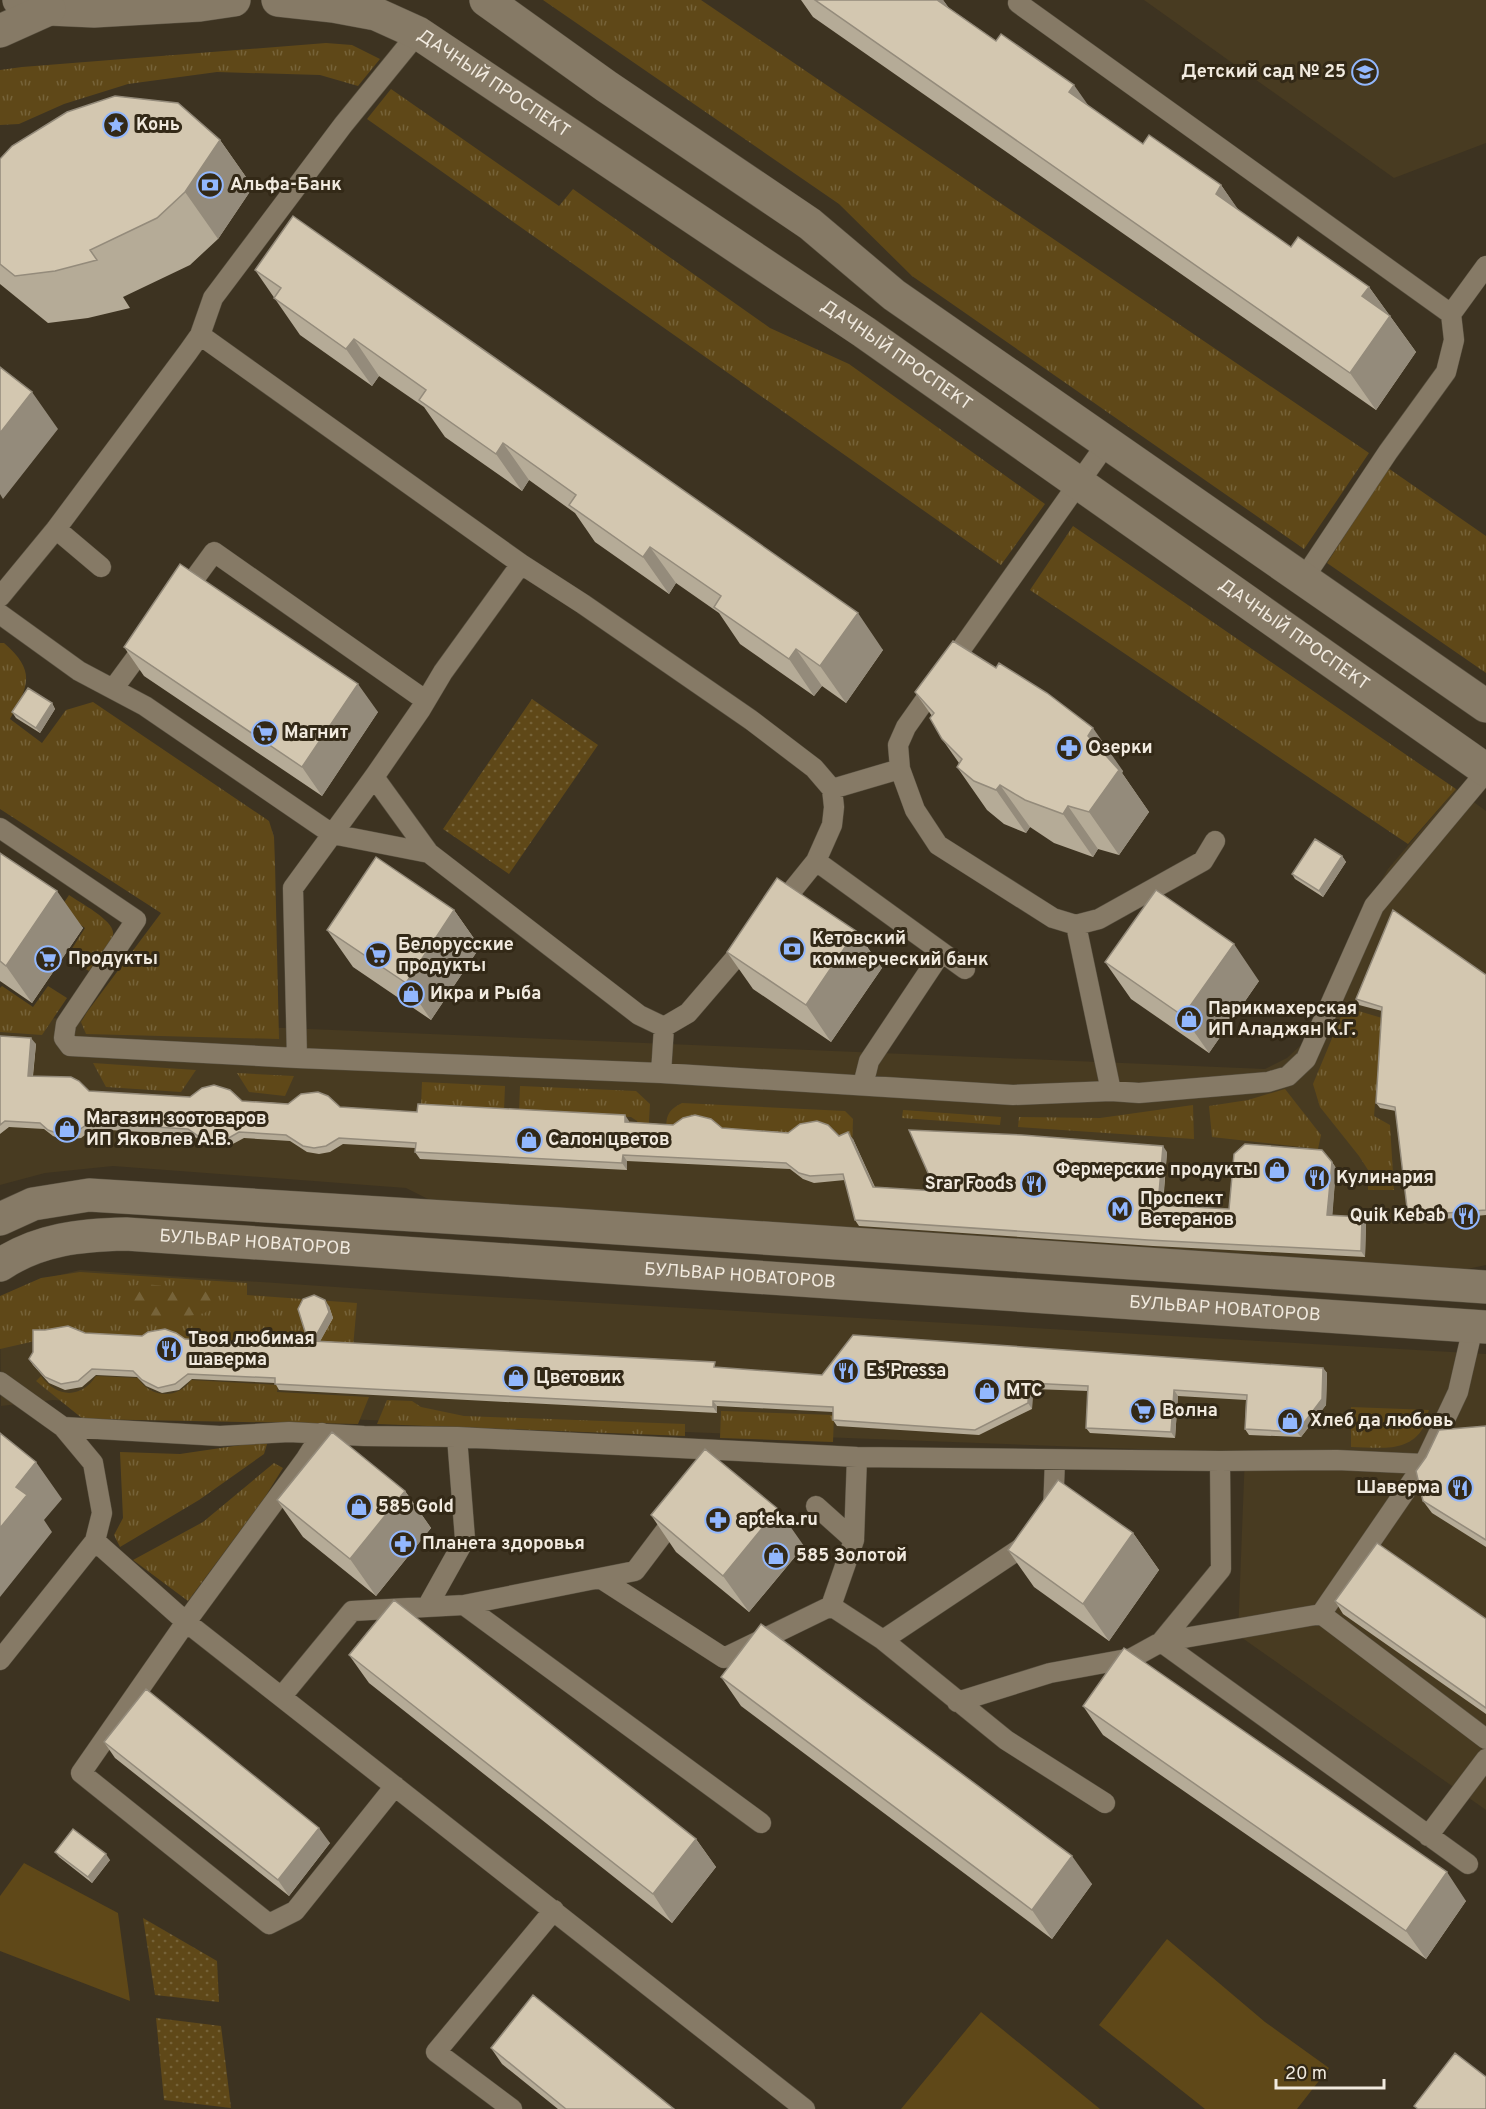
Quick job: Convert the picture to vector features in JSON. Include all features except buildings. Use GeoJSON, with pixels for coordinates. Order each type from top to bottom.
{"type":"FeatureCollection","features":[{"type":"Feature","properties":{"kind":"street"},"geometry":{"type":"LineString","coordinates":[[0,31],[34,5],[145,9],[234,0]]}},
{"type":"Feature","properties":{"kind":"street","name":"ДАЧНЫЙ ПРОСПЕКТ"},"geometry":{"type":"LineString","coordinates":[[278,0],[333,6],[376,14],[418,33],[864,332],[1080,482],[1486,771]]}},
{"type":"Feature","properties":{"kind":"street"},"geometry":{"type":"LineString","coordinates":[[486,0],[606,86],[810,224],[894,295],[1486,706]]}},
{"type":"Feature","properties":{"kind":"street","name":"БУЛЬВАР НОВАТОРОВ"},"geometry":{"type":"LineString","coordinates":[[0,1219],[33,1204],[99,1195],[1486,1287]]}},
{"type":"Feature","properties":{"kind":"street","name":"БУЛЬВАР НОВАТОРОВ"},"geometry":{"type":"LineString","coordinates":[[0,1265],[11,1257],[47,1242],[84,1235],[126,1234],[1479,1327]]}},
{"type":"Feature","properties":{"kind":"lane"},"geometry":{"type":"LineString","coordinates":[[1018,1],[1451,314]]}},
{"type":"Feature","properties":{"kind":"lane"},"geometry":{"type":"LineString","coordinates":[[0,597],[56,530],[200,335],[213,298],[343,125],[418,33]]}},
{"type":"Feature","properties":{"kind":"lane"},"geometry":{"type":"LineString","coordinates":[[1304,578],[1388,452],[1446,372],[1454,340],[1451,314],[1486,266]]}},
{"type":"Feature","properties":{"kind":"lane"},"geometry":{"type":"LineString","coordinates":[[200,335],[521,564],[751,720],[814,768],[832,789],[834,807],[832,825],[816,861],[765,924],[687,1013],[664,1027]]}},
{"type":"Feature","properties":{"kind":"lane"},"geometry":{"type":"LineString","coordinates":[[1107,443],[906,727],[898,745],[900,769],[915,810],[938,845],[1053,918],[1076,925],[1099,919],[1203,861],[1215,841]]}},
{"type":"Feature","properties":{"kind":"lane"},"geometry":{"type":"LineString","coordinates":[[56,530],[101,567]]}},
{"type":"Feature","properties":{"kind":"lane"},"geometry":{"type":"LineString","coordinates":[[113,688],[214,552],[425,700]]}},
{"type":"Feature","properties":{"kind":"lane"},"geometry":{"type":"LineString","coordinates":[[297,1058],[294,888],[374,777],[443,672],[521,564]]}},
{"type":"Feature","properties":{"kind":"lane"},"geometry":{"type":"LineString","coordinates":[[0,614],[79,671],[145,706],[332,834],[429,853]]}},
{"type":"Feature","properties":{"kind":"lane"},"geometry":{"type":"LineString","coordinates":[[832,789],[900,769]]}},
{"type":"Feature","properties":{"kind":"lane"},"geometry":{"type":"LineString","coordinates":[[0,828],[136,920],[66,1024],[64,1038],[70,1046],[661,1073],[1013,1095],[1139,1092],[1231,1086],[1268,1082],[1288,1076],[1306,1059],[1374,906],[1486,771]]}},
{"type":"Feature","properties":{"kind":"lane"},"geometry":{"type":"LineString","coordinates":[[374,777],[429,853],[639,1015],[664,1027]]}},
{"type":"Feature","properties":{"kind":"lane"},"geometry":{"type":"LineString","coordinates":[[816,861],[965,969]]}},
{"type":"Feature","properties":{"kind":"lane"},"geometry":{"type":"LineString","coordinates":[[1076,925],[1111,1091]]}},
{"type":"Feature","properties":{"kind":"lane"},"geometry":{"type":"LineString","coordinates":[[863,1085],[868,1062],[942,953]]}},
{"type":"Feature","properties":{"kind":"lane"},"geometry":{"type":"LineString","coordinates":[[661,1073],[664,1027]]}},
{"type":"Feature","properties":{"kind":"lane"},"geometry":{"type":"LineString","coordinates":[[957,1702],[1050,1673],[1132,1658],[1161,1642],[1321,1614],[1424,1464],[1458,1392],[1479,1327]]}},
{"type":"Feature","properties":{"kind":"lane"},"geometry":{"type":"LineString","coordinates":[[0,1382],[63,1427],[93,1463],[102,1513],[95,1541],[0,1660]]}},
{"type":"Feature","properties":{"kind":"lane"},"geometry":{"type":"LineString","coordinates":[[63,1427],[220,1436],[322,1432],[364,1436],[457,1437],[698,1459],[857,1457],[1337,1460],[1424,1464]]}},
{"type":"Feature","properties":{"kind":"lane"},"geometry":{"type":"LineString","coordinates":[[322,1432],[299,1469],[186,1622],[81,1773],[269,1924],[295,1911],[395,1786]]}},
{"type":"Feature","properties":{"kind":"lane"},"geometry":{"type":"LineString","coordinates":[[426,1607],[465,1539],[457,1437]]}},
{"type":"Feature","properties":{"kind":"lane"},"geometry":{"type":"LineString","coordinates":[[600,1578],[724,1658],[831,1606],[854,1540],[857,1457]]}},
{"type":"Feature","properties":{"kind":"lane"},"geometry":{"type":"LineString","coordinates":[[883,1640],[1053,1527],[1055,1460]]}},
{"type":"Feature","properties":{"kind":"lane"},"geometry":{"type":"LineString","coordinates":[[1161,1642],[1221,1569],[1220,1461]]}},
{"type":"Feature","properties":{"kind":"lane"},"geometry":{"type":"LineString","coordinates":[[282,1696],[352,1611],[464,1605],[635,1571],[690,1498]]}},
{"type":"Feature","properties":{"kind":"lane"},"geometry":{"type":"LineString","coordinates":[[816,1506],[854,1540]]}},
{"type":"Feature","properties":{"kind":"lane"},"geometry":{"type":"LineString","coordinates":[[95,1541],[186,1622],[554,1910],[799,2107]]}},
{"type":"Feature","properties":{"kind":"lane"},"geometry":{"type":"LineString","coordinates":[[464,1605],[761,1822]]}},
{"type":"Feature","properties":{"kind":"lane"},"geometry":{"type":"LineString","coordinates":[[831,1606],[883,1640],[1006,1740],[1105,1803]]}},
{"type":"Feature","properties":{"kind":"lane"},"geometry":{"type":"LineString","coordinates":[[1321,1614],[1486,1739]]}},
{"type":"Feature","properties":{"kind":"lane"},"geometry":{"type":"LineString","coordinates":[[1161,1642],[1468,1864]]}},
{"type":"Feature","properties":{"kind":"lane"},"geometry":{"type":"LineString","coordinates":[[1428,1836],[1486,1759]]}},
{"type":"Feature","properties":{"kind":"lane"},"geometry":{"type":"LineString","coordinates":[[512,2109],[436,2052],[554,1910]]}},
{"type":"Feature","properties":{"kind":"shaded area","name":"Детский сад № 25"},"geometry":{"type":"Polygon","coordinates":[[[1144,0],[1486,0],[1486,143],[1394,178],[1144,0]]]}},
{"type":"Feature","properties":{"kind":"shaded area"},"geometry":{"type":"Polygon","coordinates":[[[1456,789],[1486,811],[1486,1265],[1453,1272],[448,1209],[406,1188],[113,1166],[45,1173],[0,1185],[0,1016],[1265,1069],[1287,1058],[1302,1044],[1366,907],[1388,869],[1456,789]]]}},
{"type":"Feature","properties":{"kind":"shaded area"},"geometry":{"type":"Polygon","coordinates":[[[80,1270],[425,1293],[1486,1354],[1486,1810],[1238,1635],[1245,1453],[342,1419],[53,1400],[1,1406],[0,1310],[44,1279],[80,1270]]]}},
{"type":"Feature","properties":{"kind":"green space"},"geometry":{"type":"Polygon","coordinates":[[[543,0],[701,0],[1369,453],[1304,549],[912,276],[839,204],[543,0]]]}},
{"type":"Feature","properties":{"kind":"green space"},"geometry":{"type":"Polygon","coordinates":[[[326,43],[352,45],[380,59],[358,86],[320,75],[217,72],[128,84],[64,104],[19,124],[0,125],[0,70],[326,43]]]}},
{"type":"Feature","properties":{"kind":"green space"},"geometry":{"type":"Polygon","coordinates":[[[391,89],[559,206],[573,189],[770,328],[849,364],[1045,504],[1001,565],[367,119],[391,89]]]}},
{"type":"Feature","properties":{"kind":"green space"},"geometry":{"type":"Polygon","coordinates":[[[1388,468],[1486,536],[1486,673],[1327,563],[1388,468]]]}},
{"type":"Feature","properties":{"kind":"green space"},"geometry":{"type":"Polygon","coordinates":[[[1073,526],[1456,789],[1408,844],[1030,590],[1073,526]]]}},
{"type":"Feature","properties":{"kind":"green space"},"geometry":{"type":"Polygon","coordinates":[[[0,643],[4,643],[14,653],[25,670],[26,679],[22,697],[10,719],[42,743],[66,710],[93,702],[269,821],[274,837],[279,1039],[86,1034],[81,1022],[87,1012],[161,913],[0,809],[0,643]]]}},
{"type":"Feature","properties":{"kind":"green space"},"geometry":{"type":"Polygon","coordinates":[[[532,699],[598,745],[509,874],[443,829],[532,699]]]}},
{"type":"Feature","properties":{"kind":"green space"},"geometry":{"type":"Polygon","coordinates":[[[69,895],[103,918],[112,930],[113,935],[109,944],[89,971],[66,958],[85,928],[59,910],[69,895]]]}},
{"type":"Feature","properties":{"kind":"green space"},"geometry":{"type":"Polygon","coordinates":[[[2,986],[33,1007],[48,986],[67,998],[42,1035],[0,1032],[0,988],[2,986]]]}},
{"type":"Feature","properties":{"kind":"green space"},"geometry":{"type":"Polygon","coordinates":[[[1345,1007],[1382,1018],[1374,1116],[1390,1125],[1394,1190],[1368,1190],[1368,1170],[1320,1107],[1313,1084],[1345,1007]]]}},
{"type":"Feature","properties":{"kind":"green space"},"geometry":{"type":"Polygon","coordinates":[[[93,1063],[196,1070],[181,1092],[106,1087],[93,1063]]]}},
{"type":"Feature","properties":{"kind":"green space"},"geometry":{"type":"Polygon","coordinates":[[[237,1073],[294,1076],[285,1096],[249,1092],[237,1073]]]}},
{"type":"Feature","properties":{"kind":"green space"},"geometry":{"type":"Polygon","coordinates":[[[422,1082],[505,1086],[504,1110],[421,1106],[422,1082]]]}},
{"type":"Feature","properties":{"kind":"green space"},"geometry":{"type":"Polygon","coordinates":[[[520,1086],[636,1091],[650,1104],[648,1138],[638,1138],[637,1121],[631,1117],[519,1112],[520,1086]]]}},
{"type":"Feature","properties":{"kind":"green space"},"geometry":{"type":"Polygon","coordinates":[[[1285,1089],[1321,1135],[1318,1149],[1212,1137],[1209,1106],[1248,1100],[1285,1089]]]}},
{"type":"Feature","properties":{"kind":"green space"},"geometry":{"type":"Polygon","coordinates":[[[682,1103],[845,1111],[853,1119],[852,1149],[829,1127],[794,1135],[666,1140],[667,1118],[676,1106],[682,1103]]]}},
{"type":"Feature","properties":{"kind":"green space"},"geometry":{"type":"Polygon","coordinates":[[[1193,1105],[1194,1139],[1018,1127],[1019,1117],[1100,1118],[1193,1105]]]}},
{"type":"Feature","properties":{"kind":"green space"},"geometry":{"type":"Polygon","coordinates":[[[903,1110],[1001,1117],[1000,1125],[902,1118],[903,1110]]]}},
{"type":"Feature","properties":{"kind":"green space"},"geometry":{"type":"Polygon","coordinates":[[[80,1272],[247,1283],[247,1295],[357,1303],[353,1347],[281,1350],[150,1338],[35,1341],[0,1349],[0,1296],[41,1278],[80,1272]]]}},
{"type":"Feature","properties":{"kind":"green space"},"geometry":{"type":"Polygon","coordinates":[[[145,1284],[204,1290],[211,1295],[212,1305],[205,1313],[169,1320],[141,1314],[128,1303],[128,1291],[132,1286],[145,1284]]]}},
{"type":"Feature","properties":{"kind":"green space"},"geometry":{"type":"Polygon","coordinates":[[[41,1376],[54,1389],[69,1393],[83,1389],[96,1376],[138,1378],[150,1390],[164,1394],[179,1391],[191,1380],[278,1385],[277,1392],[369,1397],[358,1424],[83,1419],[36,1381],[41,1376]]]}},
{"type":"Feature","properties":{"kind":"green space"},"geometry":{"type":"Polygon","coordinates":[[[387,1400],[412,1401],[421,1407],[464,1416],[685,1424],[685,1436],[377,1424],[387,1400]]]}},
{"type":"Feature","properties":{"kind":"green space"},"geometry":{"type":"Polygon","coordinates":[[[1351,1407],[1429,1410],[1423,1428],[1409,1442],[1381,1448],[1351,1447],[1351,1407]]]}},
{"type":"Feature","properties":{"kind":"green space"},"geometry":{"type":"Polygon","coordinates":[[[721,1411],[834,1415],[833,1442],[720,1438],[721,1411]]]}},
{"type":"Feature","properties":{"kind":"green space"},"geometry":{"type":"Polygon","coordinates":[[[268,1441],[264,1454],[199,1500],[120,1547],[114,1535],[123,1518],[120,1452],[180,1454],[268,1441]]]}},
{"type":"Feature","properties":{"kind":"green space"},"geometry":{"type":"Polygon","coordinates":[[[274,1463],[283,1468],[265,1497],[188,1601],[133,1560],[203,1522],[274,1463]]]}},
{"type":"Feature","properties":{"kind":"green space"},"geometry":{"type":"Polygon","coordinates":[[[24,1863],[118,1913],[130,2001],[0,1951],[0,1896],[24,1863]]]}},
{"type":"Feature","properties":{"kind":"green space"},"geometry":{"type":"Polygon","coordinates":[[[143,1918],[217,1961],[219,2002],[155,1995],[143,1918]]]}},
{"type":"Feature","properties":{"kind":"green space"},"geometry":{"type":"Polygon","coordinates":[[[1167,1939],[1265,2022],[1329,2068],[1297,2109],[1205,2109],[1099,2025],[1167,1939]]]}},
{"type":"Feature","properties":{"kind":"green space"},"geometry":{"type":"Polygon","coordinates":[[[981,2012],[1100,2109],[901,2109],[981,2012]]]}},
{"type":"Feature","properties":{"kind":"green space"},"geometry":{"type":"Polygon","coordinates":[[[156,2018],[221,2026],[231,2108],[164,2100],[156,2018]]]}},
{"type":"Feature","properties":{"kind":"place","name":"Детский сад № 25"},"geometry":{"type":"Point","coordinates":[1365,72]}},
{"type":"Feature","properties":{"kind":"place","name":"Конь"},"geometry":{"type":"Point","coordinates":[116,125]}},
{"type":"Feature","properties":{"kind":"place","name":"Альфа-Банк"},"geometry":{"type":"Point","coordinates":[210,185]}},
{"type":"Feature","properties":{"kind":"place","name":"Магнит"},"geometry":{"type":"Point","coordinates":[265,733]}},
{"type":"Feature","properties":{"kind":"place","name":"Озерки"},"geometry":{"type":"Point","coordinates":[1069,748]}},
{"type":"Feature","properties":{"kind":"place","name":"Кетовский коммерческий банк"},"geometry":{"type":"Point","coordinates":[792,949]}},
{"type":"Feature","properties":{"kind":"place","name":"Белорусские продукты"},"geometry":{"type":"Point","coordinates":[378,955]}},
{"type":"Feature","properties":{"kind":"place","name":"Продукты"},"geometry":{"type":"Point","coordinates":[48,959]}},
{"type":"Feature","properties":{"kind":"place","name":"Икра и Рыба"},"geometry":{"type":"Point","coordinates":[411,994]}},
{"type":"Feature","properties":{"kind":"place","name":"Парикмахерская ИП Аладжян К.Г."},"geometry":{"type":"Point","coordinates":[1189,1019]}},
{"type":"Feature","properties":{"kind":"place","name":"Магазин зоотоваров ИП Яковлев А.В."},"geometry":{"type":"Point","coordinates":[67,1129]}},
{"type":"Feature","properties":{"kind":"place","name":"Салон цветов"},"geometry":{"type":"Point","coordinates":[529,1140]}},
{"type":"Feature","properties":{"kind":"place","name":"Фермерские продукты"},"geometry":{"type":"Point","coordinates":[1277,1170]}},
{"type":"Feature","properties":{"kind":"place","name":"Кулинария"},"geometry":{"type":"Point","coordinates":[1317,1178]}},
{"type":"Feature","properties":{"kind":"place","name":"Srar Foods"},"geometry":{"type":"Point","coordinates":[1034,1184]}},
{"type":"Feature","properties":{"kind":"place","name":"Проспект Ветеранов"},"geometry":{"type":"Point","coordinates":[1120,1209]}},
{"type":"Feature","properties":{"kind":"place","name":"Quik Kebab"},"geometry":{"type":"Point","coordinates":[1466,1216]}},
{"type":"Feature","properties":{"kind":"place","name":"Твоя любимая шаверма"},"geometry":{"type":"Point","coordinates":[169,1349]}},
{"type":"Feature","properties":{"kind":"place","name":"Es'Pressa"},"geometry":{"type":"Point","coordinates":[846,1371]}},
{"type":"Feature","properties":{"kind":"place","name":"Цветовик"},"geometry":{"type":"Point","coordinates":[516,1378]}},
{"type":"Feature","properties":{"kind":"place","name":"МТС"},"geometry":{"type":"Point","coordinates":[987,1391]}},
{"type":"Feature","properties":{"kind":"place","name":"Волна"},"geometry":{"type":"Point","coordinates":[1143,1411]}},
{"type":"Feature","properties":{"kind":"place","name":"Хлеб да любовь"},"geometry":{"type":"Point","coordinates":[1290,1421]}},
{"type":"Feature","properties":{"kind":"place","name":"Шаверма"},"geometry":{"type":"Point","coordinates":[1460,1488]}},
{"type":"Feature","properties":{"kind":"place","name":"585 Gold"},"geometry":{"type":"Point","coordinates":[359,1507]}},
{"type":"Feature","properties":{"kind":"place","name":"apteka.ru"},"geometry":{"type":"Point","coordinates":[718,1520]}},
{"type":"Feature","properties":{"kind":"place","name":"Планета здоровья"},"geometry":{"type":"Point","coordinates":[403,1544]}},
{"type":"Feature","properties":{"kind":"place","name":"585 Золотой"},"geometry":{"type":"Point","coordinates":[776,1556]}}]}
